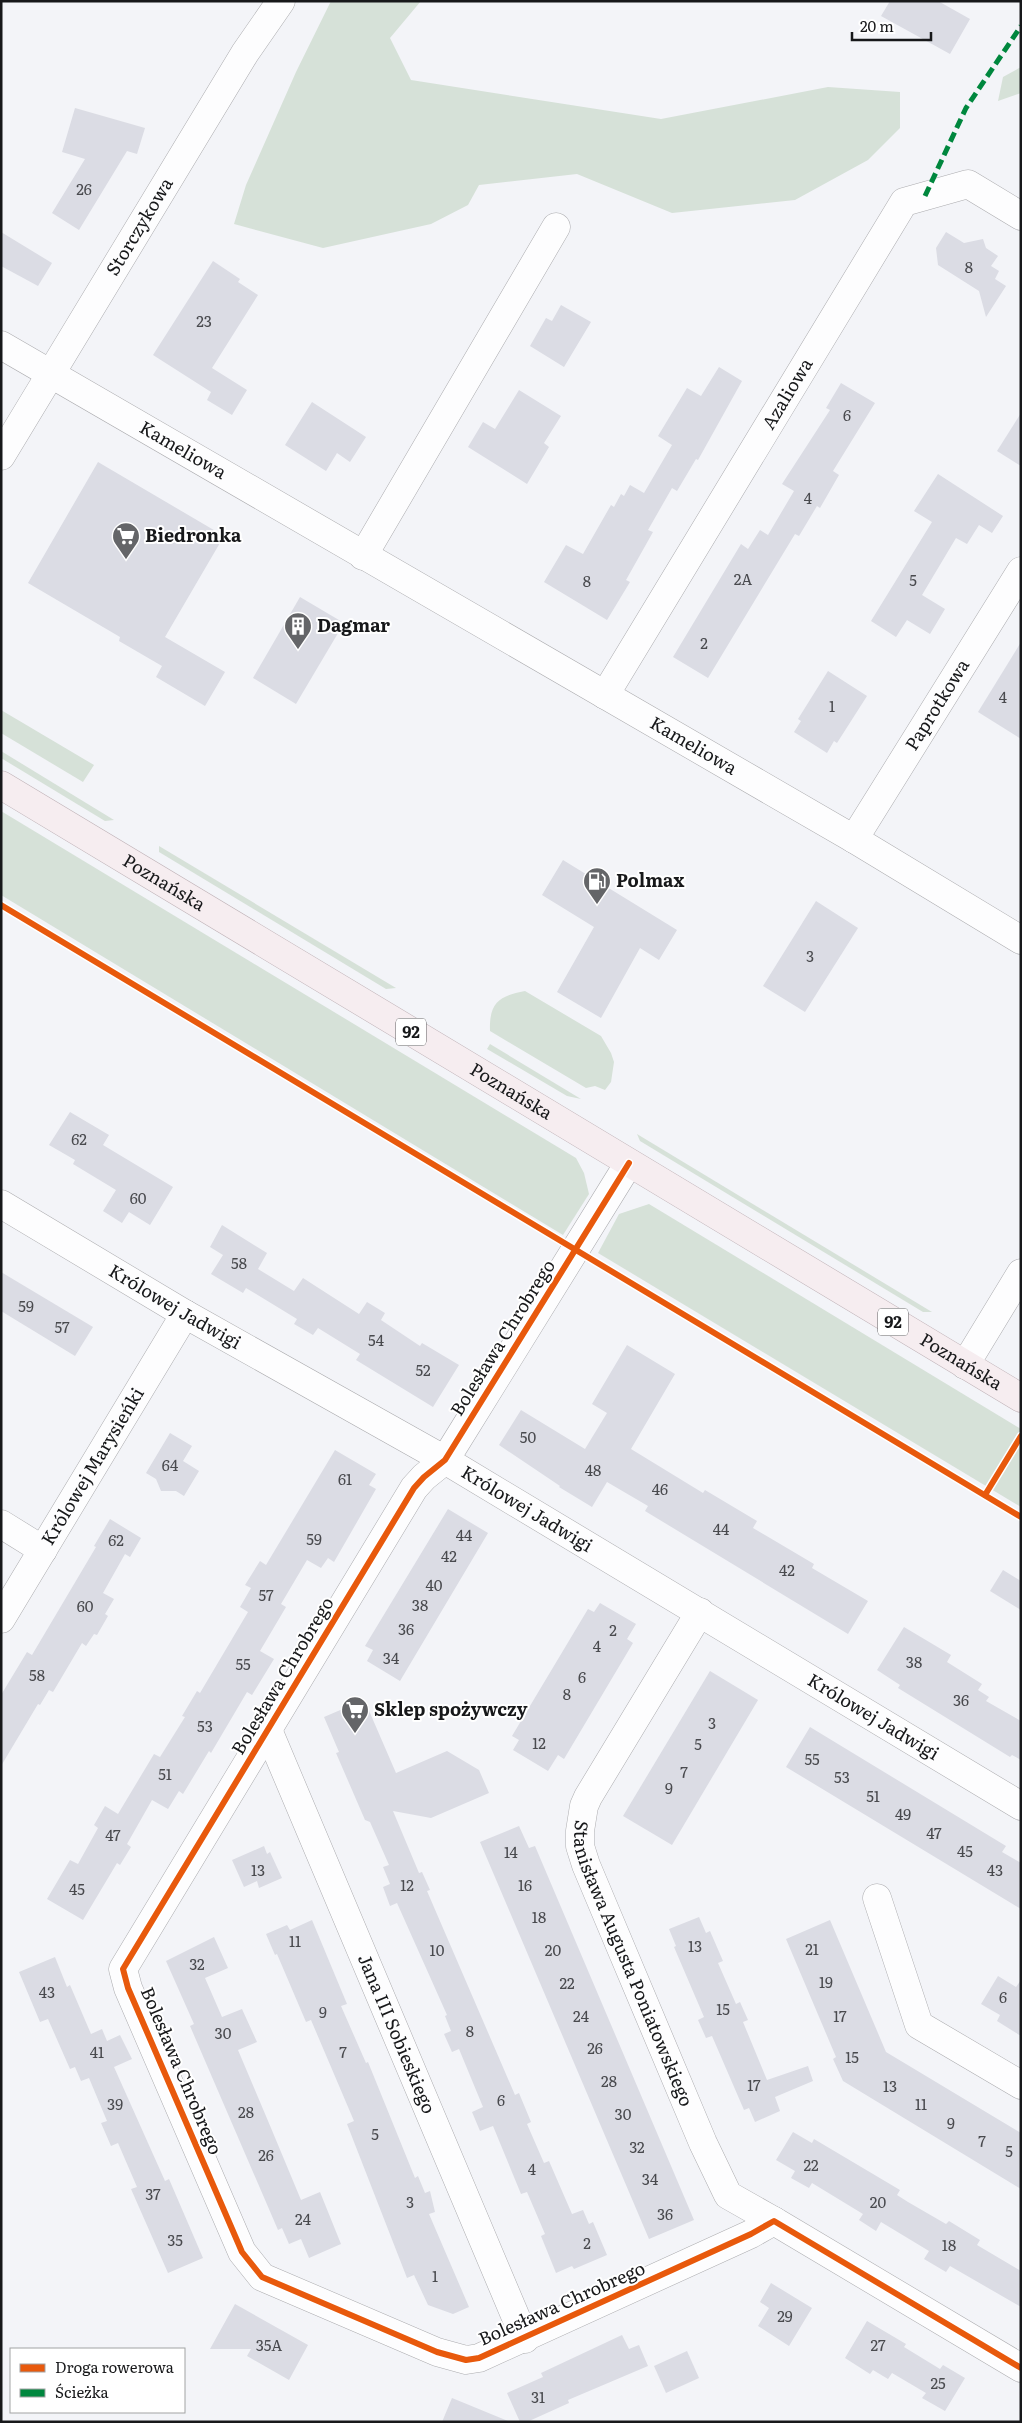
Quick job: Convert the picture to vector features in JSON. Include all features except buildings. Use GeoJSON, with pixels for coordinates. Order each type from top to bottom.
{"type":"FeatureCollection","features":[{"type":"Feature","properties":{"kind":"main road","name":"Poznańska"},"geometry":{"type":"LineString","coordinates":[[1,785],[1021,1398]]}},
{"type":"Feature","properties":{"kind":"street","name":"Storczykowa"},"geometry":{"type":"LineString","coordinates":[[1,456],[245,53],[281,1]]}},
{"type":"Feature","properties":{"kind":"street","name":"Azaliowa"},"geometry":{"type":"LineString","coordinates":[[605,695],[904,202],[968,184],[1021,216]]}},
{"type":"Feature","properties":{"kind":"street"},"geometry":{"type":"LineString","coordinates":[[363,556],[556,227]]}},
{"type":"Feature","properties":{"kind":"street","name":"Kameliowa"},"geometry":{"type":"LineString","coordinates":[[1,345],[854,839],[1021,940]]}},
{"type":"Feature","properties":{"kind":"street","name":"Paprotkowa"},"geometry":{"type":"LineString","coordinates":[[854,839],[1021,571]]}},
{"type":"Feature","properties":{"kind":"street","name":"Bolesława Chrobrego"},"geometry":{"type":"LineString","coordinates":[[629,1163],[445,1460],[424,1476],[414,1488],[124,1970],[128,1988],[242,2252],[262,2277],[437,2352],[466,2360],[479,2358],[751,2234],[774,2221]]}},
{"type":"Feature","properties":{"kind":"street","name":"Królowej Jadwigi"},"geometry":{"type":"LineString","coordinates":[[1,1204],[184,1314],[445,1460],[1021,1806]]}},
{"type":"Feature","properties":{"kind":"street"},"geometry":{"type":"LineString","coordinates":[[965,1364],[1021,1274]]}},
{"type":"Feature","properties":{"kind":"street","name":"Królowej Marysieńki"},"geometry":{"type":"LineString","coordinates":[[1,1619],[184,1314]]}},
{"type":"Feature","properties":{"kind":"street"},"geometry":{"type":"LineString","coordinates":[[1,1524],[43,1550]]}},
{"type":"Feature","properties":{"kind":"street","name":"Stanisława Augusta Poniatowskiego"},"geometry":{"type":"LineString","coordinates":[[700,1612],[588,1797],[581,1819],[580,1846],[603,1907],[728,2195],[774,2221]]}},
{"type":"Feature","properties":{"kind":"street","name":"Jana III Sobieskiego"},"geometry":{"type":"LineString","coordinates":[[268,1730],[525,2338]]}},
{"type":"Feature","properties":{"kind":"street"},"geometry":{"type":"LineString","coordinates":[[877,1898],[919,2025],[1021,2085]]}},
{"type":"Feature","properties":{"kind":"street"},"geometry":{"type":"LineString","coordinates":[[774,2221],[1021,2368]]}},
{"type":"Feature","properties":{"kind":"shaded area"},"geometry":{"type":"Polygon","coordinates":[[[331,1],[421,1],[390,38],[411,80],[661,119],[828,87],[900,92],[900,128],[868,160],[795,200],[672,213],[577,174],[479,185],[468,205],[431,224],[323,248],[234,224],[246,185],[296,72],[331,1]]]}},
{"type":"Feature","properties":{"kind":"shaded area"},"geometry":{"type":"Polygon","coordinates":[[[1021,67],[1021,93],[998,101],[1003,77],[1021,67]]]}},
{"type":"Feature","properties":{"kind":"shaded area"},"geometry":{"type":"Polygon","coordinates":[[[1,710],[94,765],[83,782],[1,733],[1,710]]]}},
{"type":"Feature","properties":{"kind":"shaded area"},"geometry":{"type":"Polygon","coordinates":[[[1,751],[114,820],[105,821],[1,758],[1,751]]]}},
{"type":"Feature","properties":{"kind":"shaded area"},"geometry":{"type":"Polygon","coordinates":[[[1,811],[576,1158],[584,1173],[589,1194],[563,1235],[1,895],[1,811]]]}},
{"type":"Feature","properties":{"kind":"shaded area"},"geometry":{"type":"Polygon","coordinates":[[[159,846],[396,988],[386,989],[159,852],[159,846]]]}},
{"type":"Feature","properties":{"kind":"shaded area"},"geometry":{"type":"Polygon","coordinates":[[[525,991],[601,1036],[614,1062],[611,1082],[605,1090],[595,1086],[586,1088],[490,1031],[491,1014],[497,1002],[508,995],[525,991]]]}},
{"type":"Feature","properties":{"kind":"shaded area"},"geometry":{"type":"Polygon","coordinates":[[[490,1044],[581,1099],[567,1096],[487,1049],[490,1044]]]}},
{"type":"Feature","properties":{"kind":"shaded area"},"geometry":{"type":"Polygon","coordinates":[[[637,1134],[932,1312],[923,1312],[640,1141],[637,1134]]]}},
{"type":"Feature","properties":{"kind":"shaded area"},"geometry":{"type":"Polygon","coordinates":[[[649,1204],[1021,1429],[1021,1507],[598,1253],[619,1214],[649,1204]]]}},
{"type":"Feature","properties":{"kind":"marked path"},"geometry":{"type":"LineString","coordinates":[[925,196],[966,108],[1021,26]]}},
{"type":"Feature","properties":{"kind":"cycle path"},"geometry":{"type":"LineString","coordinates":[[1,905],[1021,1517]]}},
{"type":"Feature","properties":{"kind":"cycle path"},"geometry":{"type":"LineString","coordinates":[[629,1163],[445,1460],[414,1488],[123,1969],[128,1988],[242,2252],[262,2277],[437,2352],[466,2360],[479,2358],[751,2234],[774,2221],[1021,2368]]}},
{"type":"Feature","properties":{"kind":"cycle path"},"geometry":{"type":"LineString","coordinates":[[985,1495],[1021,1436]]}},
{"type":"Feature","properties":{"kind":"place","name":"Biedronka"},"geometry":{"type":"Point","coordinates":[126,560]}},
{"type":"Feature","properties":{"kind":"place","name":"Dagmar"},"geometry":{"type":"Point","coordinates":[298,650]}},
{"type":"Feature","properties":{"kind":"place","name":"Polmax"},"geometry":{"type":"Point","coordinates":[597,905]}},
{"type":"Feature","properties":{"kind":"place","name":"Sklep spożywczy"},"geometry":{"type":"Point","coordinates":[355,1734]}}]}
